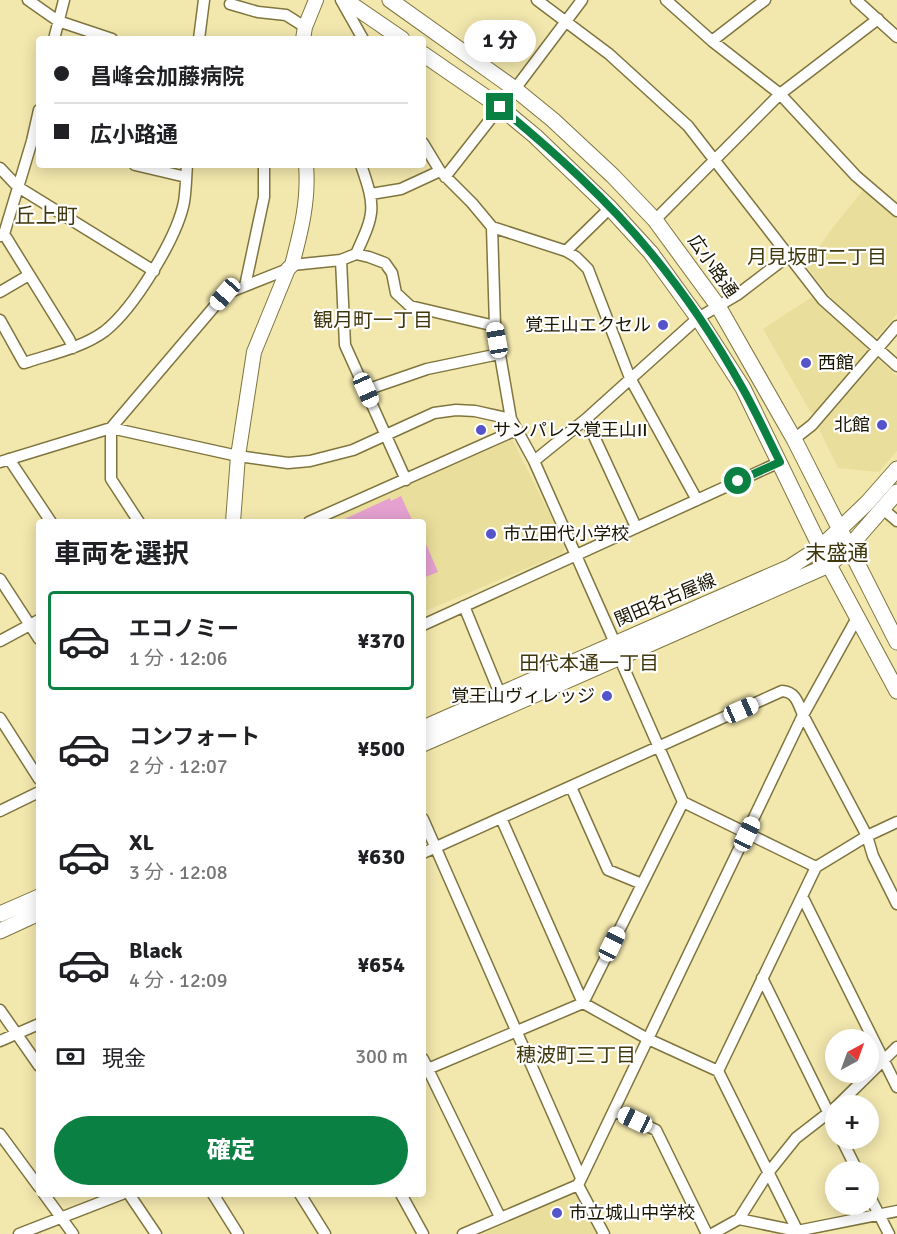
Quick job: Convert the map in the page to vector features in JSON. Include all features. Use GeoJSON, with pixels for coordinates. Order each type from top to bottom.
{"type":"FeatureCollection","features":[{"type":"Feature","properties":{"kind":"main road"},"geometry":{"type":"LineString","coordinates":[[343,0],[397,36]]}},
{"type":"Feature","properties":{"kind":"main road","name":"広小路通"},"geometry":{"type":"LineString","coordinates":[[390,0],[515,89],[579,143],[655,220],[718,306],[794,439],[897,642]]}},
{"type":"Feature","properties":{"kind":"main road"},"geometry":{"type":"LineString","coordinates":[[426,56],[500,107],[569,167],[651,253],[698,318],[743,388],[830,565],[897,691]]}},
{"type":"Feature","properties":{"kind":"main road","name":"関田名古屋線"},"geometry":{"type":"LineString","coordinates":[[426,743],[790,567],[821,547],[897,469]]}},
{"type":"Feature","properties":{"kind":"main road","name":"関田名古屋線"},"geometry":{"type":"LineString","coordinates":[[426,727],[500,694],[830,565],[849,547],[897,492]]}},
{"type":"Feature","properties":{"kind":"main road"},"geometry":{"type":"LineString","coordinates":[[0,914],[36,898]]}},
{"type":"Feature","properties":{"kind":"main road"},"geometry":{"type":"LineString","coordinates":[[0,931],[36,914]]}},
{"type":"Feature","properties":{"kind":"street"},"geometry":{"type":"LineString","coordinates":[[28,0],[58,21],[103,36]]}},
{"type":"Feature","properties":{"kind":"street"},"geometry":{"type":"LineString","coordinates":[[55,36],[64,0]]}},
{"type":"Feature","properties":{"kind":"street"},"geometry":{"type":"LineString","coordinates":[[199,36],[204,0]]}},
{"type":"Feature","properties":{"kind":"street"},"geometry":{"type":"LineString","coordinates":[[230,4],[258,12],[286,15],[304,33],[316,0]]}},
{"type":"Feature","properties":{"kind":"street"},"geometry":{"type":"LineString","coordinates":[[343,0],[361,36]]}},
{"type":"Feature","properties":{"kind":"street"},"geometry":{"type":"LineString","coordinates":[[537,0],[609,54],[688,126],[823,300],[897,366]]}},
{"type":"Feature","properties":{"kind":"street"},"geometry":{"type":"LineString","coordinates":[[515,89],[582,0]]}},
{"type":"Feature","properties":{"kind":"street"},"geometry":{"type":"LineString","coordinates":[[666,0],[712,41],[780,94],[856,176],[897,211]]}},
{"type":"Feature","properties":{"kind":"street"},"geometry":{"type":"LineString","coordinates":[[712,41],[765,0]]}},
{"type":"Feature","properties":{"kind":"street"},"geometry":{"type":"LineString","coordinates":[[856,0],[897,37]]}},
{"type":"Feature","properties":{"kind":"street"},"geometry":{"type":"LineString","coordinates":[[655,220],[780,94],[878,19]]}},
{"type":"Feature","properties":{"kind":"street"},"geometry":{"type":"LineString","coordinates":[[371,195],[401,189],[442,174],[500,107]]}},
{"type":"Feature","properties":{"kind":"street"},"geometry":{"type":"LineString","coordinates":[[36,142],[2,235],[73,348]]}},
{"type":"Feature","properties":{"kind":"street"},"geometry":{"type":"LineString","coordinates":[[426,147],[442,174],[472,203],[492,227],[566,251],[588,269],[630,378],[697,500]]}},
{"type":"Feature","properties":{"kind":"street"},"geometry":{"type":"LineString","coordinates":[[0,168],[18,187],[154,272]]}},
{"type":"Feature","properties":{"kind":"street"},"geometry":{"type":"LineString","coordinates":[[148,168],[186,177]]}},
{"type":"Feature","properties":{"kind":"street"},"geometry":{"type":"LineString","coordinates":[[0,320],[24,363],[73,348],[106,330],[132,302],[154,272],[183,204],[187,168]]}},
{"type":"Feature","properties":{"kind":"street"},"geometry":{"type":"LineString","coordinates":[[245,286],[264,197],[264,168]]}},
{"type":"Feature","properties":{"kind":"street"},"geometry":{"type":"LineString","coordinates":[[234,519],[238,456],[254,352],[290,267],[302,226],[306,201],[306,168]]}},
{"type":"Feature","properties":{"kind":"street"},"geometry":{"type":"LineString","coordinates":[[356,254],[372,216],[371,195],[362,168]]}},
{"type":"Feature","properties":{"kind":"street"},"geometry":{"type":"LineString","coordinates":[[566,251],[610,208]]}},
{"type":"Feature","properties":{"kind":"street"},"geometry":{"type":"LineString","coordinates":[[492,227],[495,326],[511,419],[534,461],[683,802],[816,867]]}},
{"type":"Feature","properties":{"kind":"street"},"geometry":{"type":"LineString","coordinates":[[138,519],[111,479],[111,428],[225,294],[290,267],[341,260],[356,254],[385,263],[393,273],[396,292],[410,306],[495,326]]}},
{"type":"Feature","properties":{"kind":"street"},"geometry":{"type":"LineString","coordinates":[[534,461],[586,419],[698,318],[737,295],[788,255]]}},
{"type":"Feature","properties":{"kind":"street"},"geometry":{"type":"LineString","coordinates":[[341,260],[345,345],[406,480]]}},
{"type":"Feature","properties":{"kind":"street"},"geometry":{"type":"LineString","coordinates":[[0,292],[29,275]]}},
{"type":"Feature","properties":{"kind":"street"},"geometry":{"type":"LineString","coordinates":[[794,439],[812,425],[897,326]]}},
{"type":"Feature","properties":{"kind":"street"},"geometry":{"type":"LineString","coordinates":[[366,390],[427,369],[500,354]]}},
{"type":"Feature","properties":{"kind":"street"},"geometry":{"type":"LineString","coordinates":[[49,519],[5,461],[111,428],[238,456],[288,463],[310,461],[353,450],[434,413],[456,410],[475,411],[511,419]]}},
{"type":"Feature","properties":{"kind":"street"},"geometry":{"type":"LineString","coordinates":[[586,419],[636,526]]}},
{"type":"Feature","properties":{"kind":"street"},"geometry":{"type":"LineString","coordinates":[[316,519],[516,430]]}},
{"type":"Feature","properties":{"kind":"street"},"geometry":{"type":"LineString","coordinates":[[426,624],[780,462]]}},
{"type":"Feature","properties":{"kind":"street"},"geometry":{"type":"LineString","coordinates":[[883,509],[897,521]]}},
{"type":"Feature","properties":{"kind":"street"},"geometry":{"type":"LineString","coordinates":[[0,579],[35,623],[0,641]]}},
{"type":"Feature","properties":{"kind":"street"},"geometry":{"type":"LineString","coordinates":[[464,606],[500,694]]}},
{"type":"Feature","properties":{"kind":"street"},"geometry":{"type":"LineString","coordinates":[[463,1234],[580,1181],[803,715],[858,616]]}},
{"type":"Feature","properties":{"kind":"street"},"geometry":{"type":"LineString","coordinates":[[426,852],[782,691],[790,692],[795,697],[867,836],[873,856],[897,904]]}},
{"type":"Feature","properties":{"kind":"street"},"geometry":{"type":"LineString","coordinates":[[0,718],[36,774]]}},
{"type":"Feature","properties":{"kind":"street"},"geometry":{"type":"LineString","coordinates":[[571,787],[608,870],[642,884]]}},
{"type":"Feature","properties":{"kind":"street"},"geometry":{"type":"LineString","coordinates":[[0,811],[36,793]]}},
{"type":"Feature","properties":{"kind":"street"},"geometry":{"type":"LineString","coordinates":[[426,1067],[583,1004],[683,802]]}},
{"type":"Feature","properties":{"kind":"street"},"geometry":{"type":"LineString","coordinates":[[501,818],[583,1004],[648,1039],[718,1071],[798,1232]]}},
{"type":"Feature","properties":{"kind":"street"},"geometry":{"type":"LineString","coordinates":[[718,1071],[816,867],[867,836],[897,822]]}},
{"type":"Feature","properties":{"kind":"street"},"geometry":{"type":"LineString","coordinates":[[426,825],[604,1234]]}},
{"type":"Feature","properties":{"kind":"street"},"geometry":{"type":"LineString","coordinates":[[802,896],[897,1087]]}},
{"type":"Feature","properties":{"kind":"street"},"geometry":{"type":"LineString","coordinates":[[762,978],[826,1095]]}},
{"type":"Feature","properties":{"kind":"street"},"geometry":{"type":"LineString","coordinates":[[0,1010],[36,1062]]}},
{"type":"Feature","properties":{"kind":"street"},"geometry":{"type":"LineString","coordinates":[[0,1041],[36,1025]]}},
{"type":"Feature","properties":{"kind":"street"},"geometry":{"type":"LineString","coordinates":[[848,1095],[897,1047]]}},
{"type":"Feature","properties":{"kind":"street"},"geometry":{"type":"LineString","coordinates":[[426,1069],[500,1217]]}},
{"type":"Feature","properties":{"kind":"street"},"geometry":{"type":"LineString","coordinates":[[614,1111],[656,1130],[707,1234]]}},
{"type":"Feature","properties":{"kind":"street"},"geometry":{"type":"LineString","coordinates":[[712,1234],[739,1219],[768,1173],[796,1138],[825,1116]]}},
{"type":"Feature","properties":{"kind":"street"},"geometry":{"type":"LineString","coordinates":[[0,1134],[36,1183]]}},
{"type":"Feature","properties":{"kind":"street"},"geometry":{"type":"LineString","coordinates":[[46,1197],[73,1234]]}},
{"type":"Feature","properties":{"kind":"street"},"geometry":{"type":"LineString","coordinates":[[19,1234],[114,1197]]}},
{"type":"Feature","properties":{"kind":"street"},"geometry":{"type":"LineString","coordinates":[[131,1197],[156,1234]]}},
{"type":"Feature","properties":{"kind":"street"},"geometry":{"type":"LineString","coordinates":[[215,1197],[238,1234]]}},
{"type":"Feature","properties":{"kind":"street"},"geometry":{"type":"LineString","coordinates":[[302,1197],[325,1234]]}},
{"type":"Feature","properties":{"kind":"street"},"geometry":{"type":"LineString","coordinates":[[402,1197],[423,1234]]}},
{"type":"Feature","properties":{"kind":"street"},"geometry":{"type":"LineString","coordinates":[[889,1234],[879,1214],[897,1211]]}},
{"type":"Feature","properties":{"kind":"street"},"geometry":{"type":"LineString","coordinates":[[739,1219],[798,1232],[874,1215]]}},
{"type":"Feature","properties":{"kind":"shaded area"},"geometry":{"type":"Polygon","coordinates":[[[863,190],[897,218],[897,314],[878,336],[872,337],[835,303],[806,266],[863,190]]]}},
{"type":"Feature","properties":{"kind":"shaded area"},"geometry":{"type":"Polygon","coordinates":[[[812,297],[868,349],[816,412],[811,413],[763,329],[812,297]]]}},
{"type":"Feature","properties":{"kind":"shaded area"},"geometry":{"type":"Polygon","coordinates":[[[878,359],[897,376],[897,451],[879,472],[838,468],[817,425],[874,360],[878,359]]]}},
{"type":"Feature","properties":{"kind":"shaded area","name":"市立田代小学校"},"geometry":{"type":"Polygon","coordinates":[[[512,439],[565,545],[563,553],[426,611],[426,519],[331,519],[512,439]]]}},
{"type":"Feature","properties":{"kind":"shaded area"},"geometry":{"type":"Polygon","coordinates":[[[401,496],[412,519],[344,519],[390,498],[391,501],[401,496]]]}},
{"type":"Feature","properties":{"kind":"shaded area"},"geometry":{"type":"Polygon","coordinates":[[[426,544],[438,572],[426,577],[426,544]]]}},
{"type":"Feature","properties":{"kind":"shaded area","name":"市立城山中学校"},"geometry":{"type":"Polygon","coordinates":[[[576,1192],[596,1234],[482,1234],[576,1192]]]}},
{"type":"Feature","properties":{"kind":"place","name":"覚王山エクセル"},"geometry":{"type":"Point","coordinates":[663,325]}},
{"type":"Feature","properties":{"kind":"place","name":"西館"},"geometry":{"type":"Point","coordinates":[806,363]}},
{"type":"Feature","properties":{"kind":"place","name":"北館"},"geometry":{"type":"Point","coordinates":[882,425]}},
{"type":"Feature","properties":{"kind":"place","name":"サンパレス覚王山II"},"geometry":{"type":"Point","coordinates":[481,430]}},
{"type":"Feature","properties":{"kind":"place","name":"市立田代小学校"},"geometry":{"type":"Point","coordinates":[491,534]}},
{"type":"Feature","properties":{"kind":"place","name":"覚王山ヴィレッジ"},"geometry":{"type":"Point","coordinates":[607,696]}},
{"type":"Feature","properties":{"kind":"place","name":"市立城山中学校"},"geometry":{"type":"Point","coordinates":[557,1213]}},
{"type":"Feature","properties":{"kind":"district","name":"丘上町"},"geometry":{"type":"Point","coordinates":[46,216]}},
{"type":"Feature","properties":{"kind":"district","name":"月見坂町二丁目"},"geometry":{"type":"Point","coordinates":[817,257]}},
{"type":"Feature","properties":{"kind":"district","name":"観月町一丁目"},"geometry":{"type":"Point","coordinates":[373,320]}},
{"type":"Feature","properties":{"kind":"district","name":"末盛通"},"geometry":{"type":"Point","coordinates":[837,553]}},
{"type":"Feature","properties":{"kind":"district","name":"田代本通一丁目"},"geometry":{"type":"Point","coordinates":[589,663]}},
{"type":"Feature","properties":{"kind":"district","name":"穂波町三丁目"},"geometry":{"type":"Point","coordinates":[576,1055]}},
{"type":"Feature","properties":{"kind":"route"},"geometry":{"type":"LineString","coordinates":[[500,107],[569,167],[651,253],[698,318],[743,388],[780,462],[738,481]]}}]}
